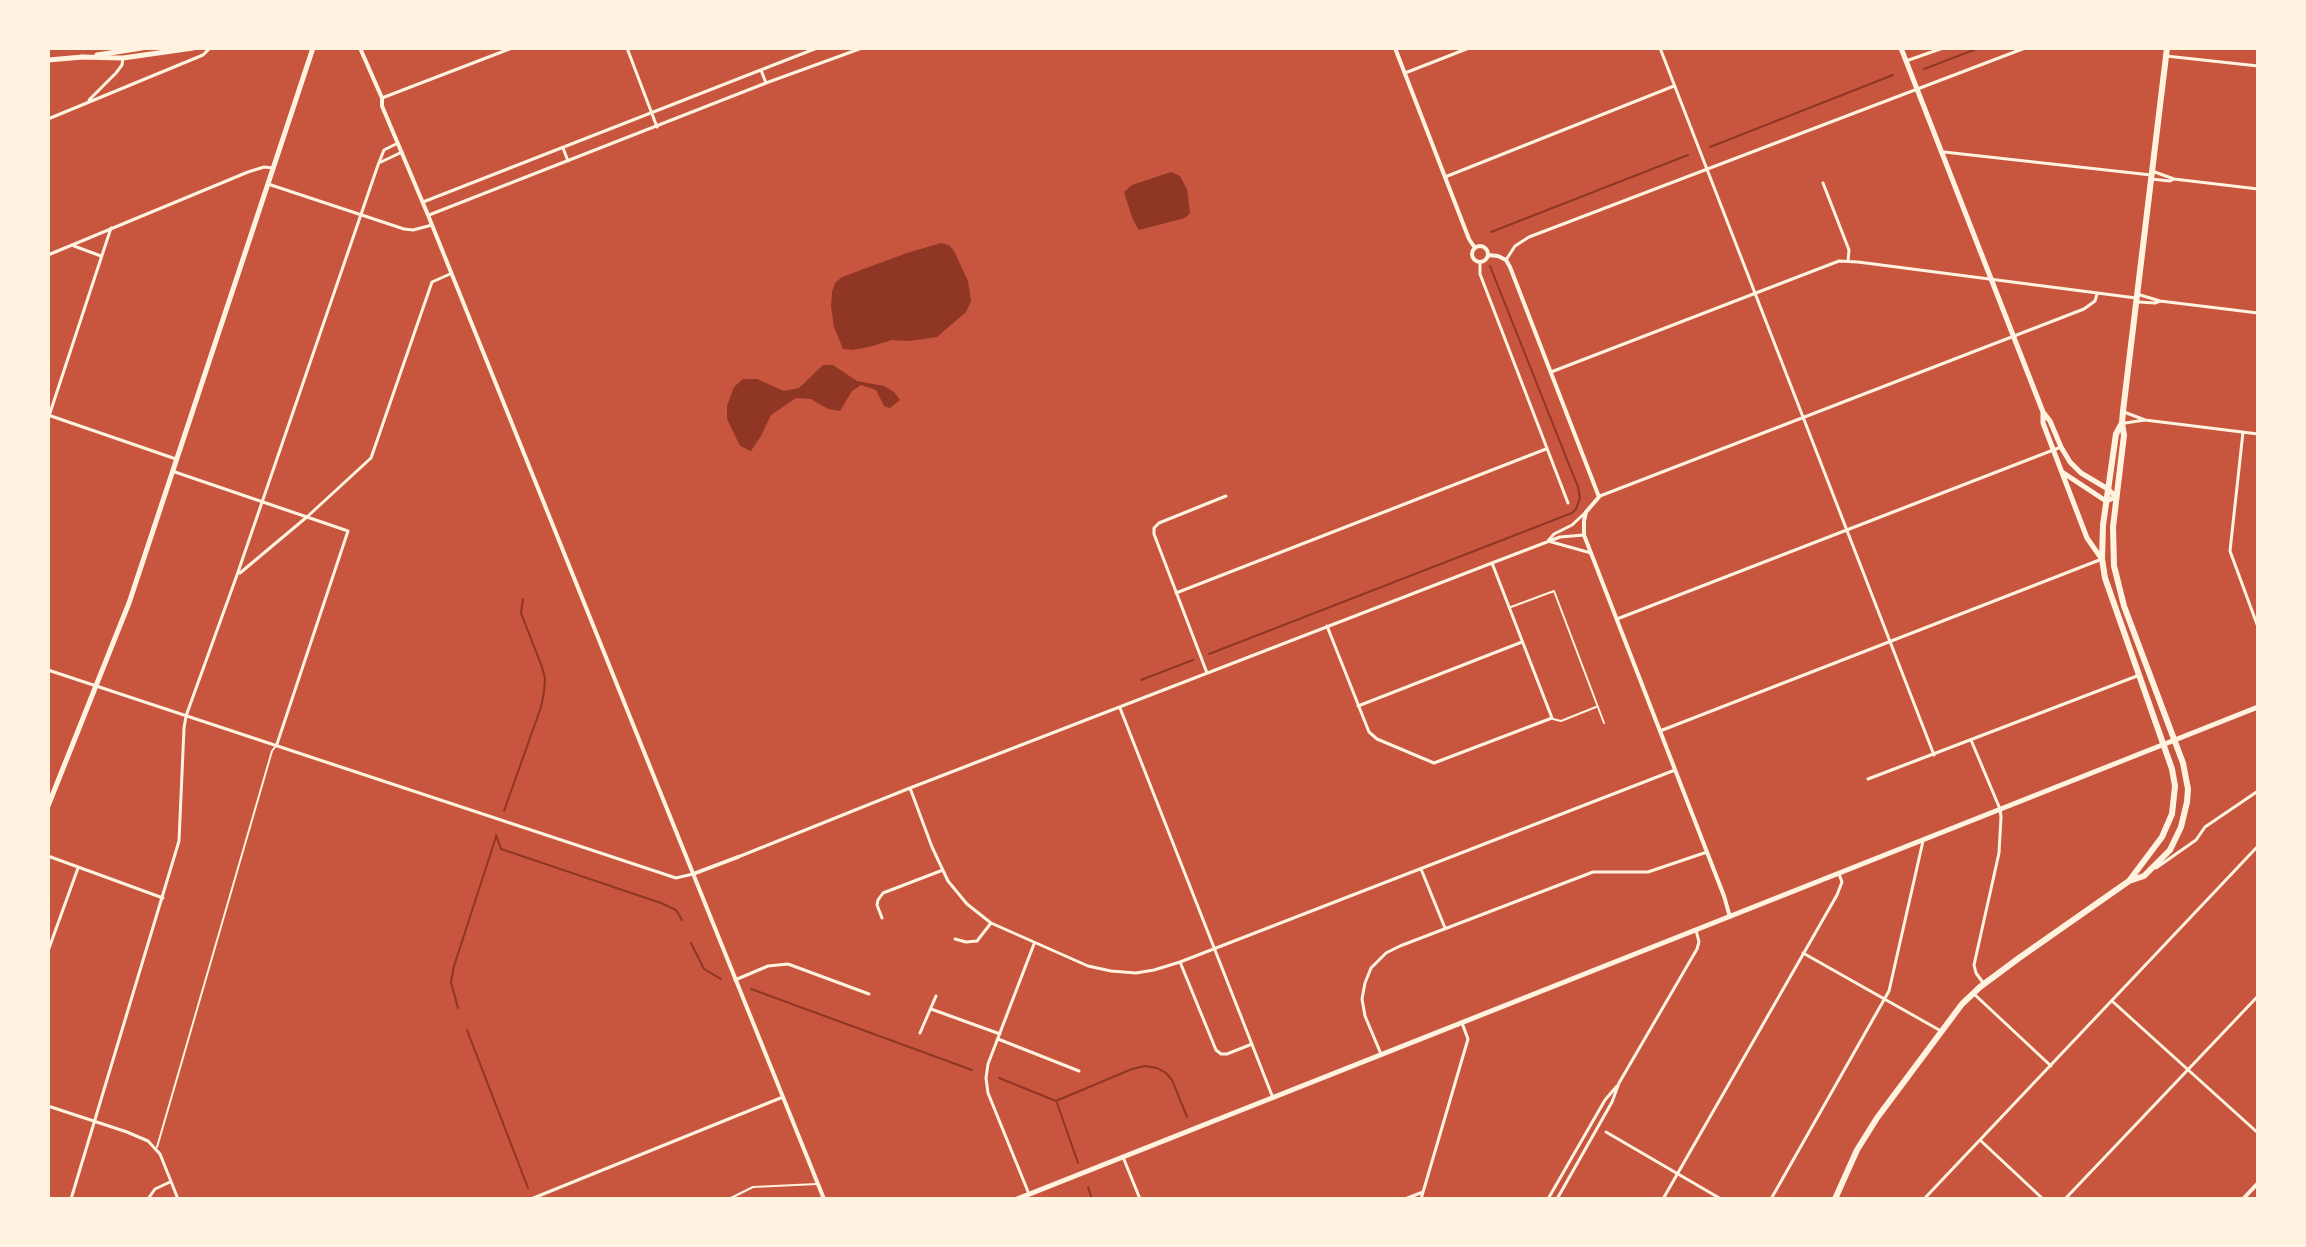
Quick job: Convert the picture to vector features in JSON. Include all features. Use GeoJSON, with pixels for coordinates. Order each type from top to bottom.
{"type":"FeatureCollection","features":[{"type":"Feature","properties":{"kind":"highway"},"geometry":{"type":"LineString","coordinates":[[2129,881],[2144,876],[2170,850],[2185,814],[2188,789],[2175,739],[2119,592],[2113,553],[2124,435],[2123,411],[2166,52]]}},
{"type":"Feature","properties":{"kind":"highway"},"geometry":{"type":"LineString","coordinates":[[1835,1199],[1857,1150],[1877,1118],[1973,993],[2129,881],[2155,849],[2172,814],[2174,778],[2112,602],[2102,559],[2106,501],[2116,434],[2122,423]]}},
{"type":"Feature","properties":{"kind":"main road"},"geometry":{"type":"LineString","coordinates":[[123,52],[142,48]]}},
{"type":"Feature","properties":{"kind":"main road"},"geometry":{"type":"LineString","coordinates":[[48,60],[193,48]]}},
{"type":"Feature","properties":{"kind":"main road"},"geometry":{"type":"LineString","coordinates":[[48,806],[129,603],[313,48]]}},
{"type":"Feature","properties":{"kind":"main road"},"geometry":{"type":"LineString","coordinates":[[1901,48],[2043,412],[2070,462],[2116,497],[2106,501],[2062,472]]}},
{"type":"Feature","properties":{"kind":"main road"},"geometry":{"type":"LineString","coordinates":[[2043,412],[2043,423],[2087,538],[2102,559]]}},
{"type":"Feature","properties":{"kind":"main road"},"geometry":{"type":"LineString","coordinates":[[1017,1199],[2258,707]]}},
{"type":"Feature","properties":{"kind":"street"},"geometry":{"type":"LineString","coordinates":[[48,119],[195,58],[210,48]]}},
{"type":"Feature","properties":{"kind":"street"},"geometry":{"type":"LineString","coordinates":[[360,48],[824,1199]]}},
{"type":"Feature","properties":{"kind":"street"},"geometry":{"type":"LineString","coordinates":[[382,98],[512,48]]}},
{"type":"Feature","properties":{"kind":"street"},"geometry":{"type":"LineString","coordinates":[[627,48],[657,127]]}},
{"type":"Feature","properties":{"kind":"street"},"geometry":{"type":"LineString","coordinates":[[423,202],[817,48]]}},
{"type":"Feature","properties":{"kind":"street"},"geometry":{"type":"LineString","coordinates":[[428,215],[862,48]]}},
{"type":"Feature","properties":{"kind":"street"},"geometry":{"type":"LineString","coordinates":[[1395,48],[1475,248]]}},
{"type":"Feature","properties":{"kind":"street"},"geometry":{"type":"LineString","coordinates":[[1405,73],[1469,48]]}},
{"type":"Feature","properties":{"kind":"street"},"geometry":{"type":"LineString","coordinates":[[1660,48],[1934,755]]}},
{"type":"Feature","properties":{"kind":"street"},"geometry":{"type":"LineString","coordinates":[[1906,61],[1943,48]]}},
{"type":"Feature","properties":{"kind":"street"},"geometry":{"type":"LineString","coordinates":[[1506,260],[1515,246],[1529,237],[2025,48]]}},
{"type":"Feature","properties":{"kind":"street"},"geometry":{"type":"LineString","coordinates":[[86,103],[122,65],[123,52]]}},
{"type":"Feature","properties":{"kind":"street"},"geometry":{"type":"LineString","coordinates":[[2166,52],[2258,66]]}},
{"type":"Feature","properties":{"kind":"street"},"geometry":{"type":"LineString","coordinates":[[761,70],[766,83]]}},
{"type":"Feature","properties":{"kind":"street"},"geometry":{"type":"LineString","coordinates":[[1445,177],[1674,86]]}},
{"type":"Feature","properties":{"kind":"street"},"geometry":{"type":"LineString","coordinates":[[71,1199],[179,841],[186,716],[378,165],[384,150],[398,143]]}},
{"type":"Feature","properties":{"kind":"street"},"geometry":{"type":"LineString","coordinates":[[563,148],[568,161]]}},
{"type":"Feature","properties":{"kind":"street"},"geometry":{"type":"LineString","coordinates":[[378,165],[402,152]]}},
{"type":"Feature","properties":{"kind":"street"},"geometry":{"type":"LineString","coordinates":[[1943,152],[2258,189]]}},
{"type":"Feature","properties":{"kind":"street"},"geometry":{"type":"LineString","coordinates":[[48,255],[248,172],[264,167],[273,168]]}},
{"type":"Feature","properties":{"kind":"street"},"geometry":{"type":"LineString","coordinates":[[2151,175],[2170,181],[2174,179]]}},
{"type":"Feature","properties":{"kind":"street"},"geometry":{"type":"LineString","coordinates":[[1823,183],[1849,250],[1848,261]]}},
{"type":"Feature","properties":{"kind":"street"},"geometry":{"type":"LineString","coordinates":[[268,184],[404,229],[432,225]]}},
{"type":"Feature","properties":{"kind":"street"},"geometry":{"type":"LineString","coordinates":[[111,228],[48,417],[176,459]]}},
{"type":"Feature","properties":{"kind":"street"},"geometry":{"type":"LineString","coordinates":[[72,245],[101,256]]}},
{"type":"Feature","properties":{"kind":"street"},"geometry":{"type":"LineString","coordinates":[[1475,248],[1484,247],[1488,255],[1506,260]]}},
{"type":"Feature","properties":{"kind":"street"},"geometry":{"type":"LineString","coordinates":[[1475,248],[1472,257],[1480,262]]}},
{"type":"Feature","properties":{"kind":"street"},"geometry":{"type":"LineString","coordinates":[[1480,262],[1485,261],[1488,255]]}},
{"type":"Feature","properties":{"kind":"street"},"geometry":{"type":"LineString","coordinates":[[1506,260],[1599,497]]}},
{"type":"Feature","properties":{"kind":"street"},"geometry":{"type":"LineString","coordinates":[[1549,372],[1830,263],[1848,261],[2258,313]]}},
{"type":"Feature","properties":{"kind":"street"},"geometry":{"type":"LineString","coordinates":[[1480,262],[1480,274],[1568,503]]}},
{"type":"Feature","properties":{"kind":"street"},"geometry":{"type":"LineString","coordinates":[[237,575],[371,458],[432,282],[450,274]]}},
{"type":"Feature","properties":{"kind":"street"},"geometry":{"type":"LineString","coordinates":[[1548,541],[1554,534],[1572,525],[1599,497],[2088,307],[2097,294]]}},
{"type":"Feature","properties":{"kind":"street"},"geometry":{"type":"LineString","coordinates":[[2136,298],[2155,303],[2160,301]]}},
{"type":"Feature","properties":{"kind":"street"},"geometry":{"type":"LineString","coordinates":[[2123,411],[2145,420]]}},
{"type":"Feature","properties":{"kind":"street"},"geometry":{"type":"LineString","coordinates":[[2122,423],[2145,420],[2258,434]]}},
{"type":"Feature","properties":{"kind":"street"},"geometry":{"type":"LineString","coordinates":[[2243,432],[2230,551],[2258,627]]}},
{"type":"Feature","properties":{"kind":"street"},"geometry":{"type":"LineString","coordinates":[[1617,619],[2061,447]]}},
{"type":"Feature","properties":{"kind":"street"},"geometry":{"type":"LineString","coordinates":[[1176,593],[1546,449]]}},
{"type":"Feature","properties":{"kind":"street"},"geometry":{"type":"LineString","coordinates":[[172,471],[348,531],[277,744]]}},
{"type":"Feature","properties":{"kind":"street"},"geometry":{"type":"LineString","coordinates":[[1207,673],[1154,528],[1162,521],[1226,496]]}},
{"type":"Feature","properties":{"kind":"street"},"geometry":{"type":"LineString","coordinates":[[1586,512],[1584,535],[1730,917]]}},
{"type":"Feature","properties":{"kind":"street"},"geometry":{"type":"LineString","coordinates":[[48,670],[676,878],[738,857],[1548,541],[1584,535]]}},
{"type":"Feature","properties":{"kind":"street"},"geometry":{"type":"LineString","coordinates":[[1548,541],[1591,553]]}},
{"type":"Feature","properties":{"kind":"street"},"geometry":{"type":"LineString","coordinates":[[1660,731],[2102,559]]}},
{"type":"Feature","properties":{"kind":"street"},"geometry":{"type":"LineString","coordinates":[[1327,626],[1369,732],[1377,739],[1434,763],[1552,718],[1492,563]]}},
{"type":"Feature","properties":{"kind":"street"},"geometry":{"type":"LineString","coordinates":[[1358,706],[1523,642]]}},
{"type":"Feature","properties":{"kind":"street"},"geometry":{"type":"LineString","coordinates":[[1868,779],[2138,676]]}},
{"type":"Feature","properties":{"kind":"street"},"geometry":{"type":"LineString","coordinates":[[1120,708],[1273,1098]]}},
{"type":"Feature","properties":{"kind":"street"},"geometry":{"type":"LineString","coordinates":[[1971,740],[2000,809],[1999,853],[1974,965],[1984,984]]}},
{"type":"Feature","properties":{"kind":"street"},"geometry":{"type":"LineString","coordinates":[[910,788],[948,881],[967,904],[991,923],[1034,944],[1088,966],[1136,973],[1180,962],[1675,770]]}},
{"type":"Feature","properties":{"kind":"street"},"geometry":{"type":"LineString","coordinates":[[2144,876],[2196,840],[2205,827],[2258,791]]}},
{"type":"Feature","properties":{"kind":"street"},"geometry":{"type":"LineString","coordinates":[[1771,1199],[1889,991],[1923,841]]}},
{"type":"Feature","properties":{"kind":"street"},"geometry":{"type":"LineString","coordinates":[[1924,1199],[2258,846]]}},
{"type":"Feature","properties":{"kind":"street"},"geometry":{"type":"LineString","coordinates":[[1382,1055],[1365,1016],[1362,999],[1371,968],[1386,953],[1593,872],[1648,872],[1707,852]]}},
{"type":"Feature","properties":{"kind":"street"},"geometry":{"type":"LineString","coordinates":[[48,856],[163,898]]}},
{"type":"Feature","properties":{"kind":"street"},"geometry":{"type":"LineString","coordinates":[[48,951],[78,868]]}},
{"type":"Feature","properties":{"kind":"street"},"geometry":{"type":"LineString","coordinates":[[1421,869],[1445,928]]}},
{"type":"Feature","properties":{"kind":"street"},"geometry":{"type":"LineString","coordinates":[[882,918],[877,905],[883,893],[943,870]]}},
{"type":"Feature","properties":{"kind":"street"},"geometry":{"type":"LineString","coordinates":[[1663,1199],[1837,895],[1842,882],[1839,874]]}},
{"type":"Feature","properties":{"kind":"street"},"geometry":{"type":"LineString","coordinates":[[955,939],[972,943],[981,938],[991,923]]}},
{"type":"Feature","properties":{"kind":"street"},"geometry":{"type":"LineString","coordinates":[[1548,1199],[1697,949],[1699,935],[1696,930]]}},
{"type":"Feature","properties":{"kind":"street"},"geometry":{"type":"LineString","coordinates":[[1029,1194],[987,1084],[986,1071],[1034,944]]}},
{"type":"Feature","properties":{"kind":"street"},"geometry":{"type":"LineString","coordinates":[[1803,953],[1941,1031]]}},
{"type":"Feature","properties":{"kind":"street"},"geometry":{"type":"LineString","coordinates":[[1180,962],[1216,1050],[1227,1054],[1252,1044]]}},
{"type":"Feature","properties":{"kind":"street"},"geometry":{"type":"LineString","coordinates":[[735,980],[768,966],[788,964],[869,994]]}},
{"type":"Feature","properties":{"kind":"street"},"geometry":{"type":"LineString","coordinates":[[1973,993],[2051,1066]]}},
{"type":"Feature","properties":{"kind":"street"},"geometry":{"type":"LineString","coordinates":[[920,1033],[936,996]]}},
{"type":"Feature","properties":{"kind":"street"},"geometry":{"type":"LineString","coordinates":[[2065,1199],[2258,996]]}},
{"type":"Feature","properties":{"kind":"street"},"geometry":{"type":"LineString","coordinates":[[2112,1001],[2258,1133]]}},
{"type":"Feature","properties":{"kind":"street"},"geometry":{"type":"LineString","coordinates":[[931,1009],[1079,1071]]}},
{"type":"Feature","properties":{"kind":"street"},"geometry":{"type":"LineString","coordinates":[[1421,1199],[1468,1039],[1462,1023]]}},
{"type":"Feature","properties":{"kind":"street"},"geometry":{"type":"LineString","coordinates":[[1557,1199],[1612,1102],[1619,1083]]}},
{"type":"Feature","properties":{"kind":"street"},"geometry":{"type":"LineString","coordinates":[[531,1199],[784,1097]]}},
{"type":"Feature","properties":{"kind":"street"},"geometry":{"type":"LineString","coordinates":[[48,1106],[140,1137],[156,1148],[178,1199]]}},
{"type":"Feature","properties":{"kind":"street"},"geometry":{"type":"LineString","coordinates":[[1606,1132],[1721,1199]]}},
{"type":"Feature","properties":{"kind":"street"},"geometry":{"type":"LineString","coordinates":[[1980,1140],[2043,1199]]}},
{"type":"Feature","properties":{"kind":"street"},"geometry":{"type":"LineString","coordinates":[[1123,1157],[1140,1199]]}},
{"type":"Feature","properties":{"kind":"street"},"geometry":{"type":"LineString","coordinates":[[148,1199],[155,1189],[171,1182]]}},
{"type":"Feature","properties":{"kind":"street"},"geometry":{"type":"LineString","coordinates":[[2243,1199],[2258,1183]]}},
{"type":"Feature","properties":{"kind":"street"},"geometry":{"type":"LineString","coordinates":[[1405,1199],[1423,1192]]}},
{"type":"Feature","properties":{"kind":"lane"},"geometry":{"type":"LineString","coordinates":[[1509,607],[1554,591],[1604,723]]}},
{"type":"Feature","properties":{"kind":"lane"},"geometry":{"type":"LineString","coordinates":[[1552,718],[1561,721],[1598,706]]}},
{"type":"Feature","properties":{"kind":"lane"},"geometry":{"type":"LineString","coordinates":[[156,1148],[272,751],[277,744]]}},
{"type":"Feature","properties":{"kind":"lane"},"geometry":{"type":"LineString","coordinates":[[729,1199],[753,1187],[818,1183]]}},
{"type":"Feature","properties":{"kind":"shaded area"},"geometry":{"type":"Polygon","coordinates":[[[1171,172],[1180,176],[1187,189],[1190,213],[1185,218],[1139,230],[1124,192],[1132,185],[1171,172]]]}},
{"type":"Feature","properties":{"kind":"shaded area"},"geometry":{"type":"Polygon","coordinates":[[[941,243],[949,245],[954,251],[968,281],[971,301],[966,312],[937,337],[892,340],[869,347],[843,349],[834,327],[831,307],[835,283],[842,277],[941,243]]]}},
{"type":"Feature","properties":{"kind":"shaded area"},"geometry":{"type":"Polygon","coordinates":[[[823,365],[833,365],[857,381],[884,386],[900,400],[890,408],[884,406],[876,390],[861,385],[852,391],[840,411],[828,409],[811,399],[796,398],[771,415],[751,451],[740,446],[727,419],[727,406],[734,387],[743,379],[757,379],[784,391],[799,388],[823,365]]]}},
{"type":"Feature","properties":{"kind":"waterway"},"geometry":{"type":"LineString","coordinates":[[1924,69],[1979,48]]}},
{"type":"Feature","properties":{"kind":"waterway"},"geometry":{"type":"LineString","coordinates":[[1710,147],[1893,75]]}},
{"type":"Feature","properties":{"kind":"waterway"},"geometry":{"type":"LineString","coordinates":[[1491,232],[1688,155]]}},
{"type":"Feature","properties":{"kind":"waterway"},"geometry":{"type":"LineString","coordinates":[[1209,654],[1576,509],[1580,498],[1578,487],[1490,266]]}},
{"type":"Feature","properties":{"kind":"waterway"},"geometry":{"type":"LineString","coordinates":[[504,811],[544,692],[542,667],[521,613],[523,599]]}},
{"type":"Feature","properties":{"kind":"waterway"},"geometry":{"type":"LineString","coordinates":[[1141,680],[1193,660]]}},
{"type":"Feature","properties":{"kind":"waterway"},"geometry":{"type":"LineString","coordinates":[[496,835],[501,849],[661,903],[676,910],[682,920]]}},
{"type":"Feature","properties":{"kind":"waterway"},"geometry":{"type":"LineString","coordinates":[[458,1008],[451,982],[454,966],[496,837]]}},
{"type":"Feature","properties":{"kind":"waterway"},"geometry":{"type":"LineString","coordinates":[[691,943],[704,969],[721,979]]}},
{"type":"Feature","properties":{"kind":"waterway"},"geometry":{"type":"LineString","coordinates":[[751,989],[972,1070]]}},
{"type":"Feature","properties":{"kind":"waterway"},"geometry":{"type":"LineString","coordinates":[[467,1030],[528,1188]]}},
{"type":"Feature","properties":{"kind":"waterway"},"geometry":{"type":"LineString","coordinates":[[999,1078],[1056,1101],[1132,1069],[1145,1066],[1157,1068],[1172,1080],[1187,1117]]}},
{"type":"Feature","properties":{"kind":"waterway"},"geometry":{"type":"LineString","coordinates":[[1057,1103],[1078,1163]]}},
{"type":"Feature","properties":{"kind":"waterway"},"geometry":{"type":"LineString","coordinates":[[1088,1187],[1092,1199]]}}]}
